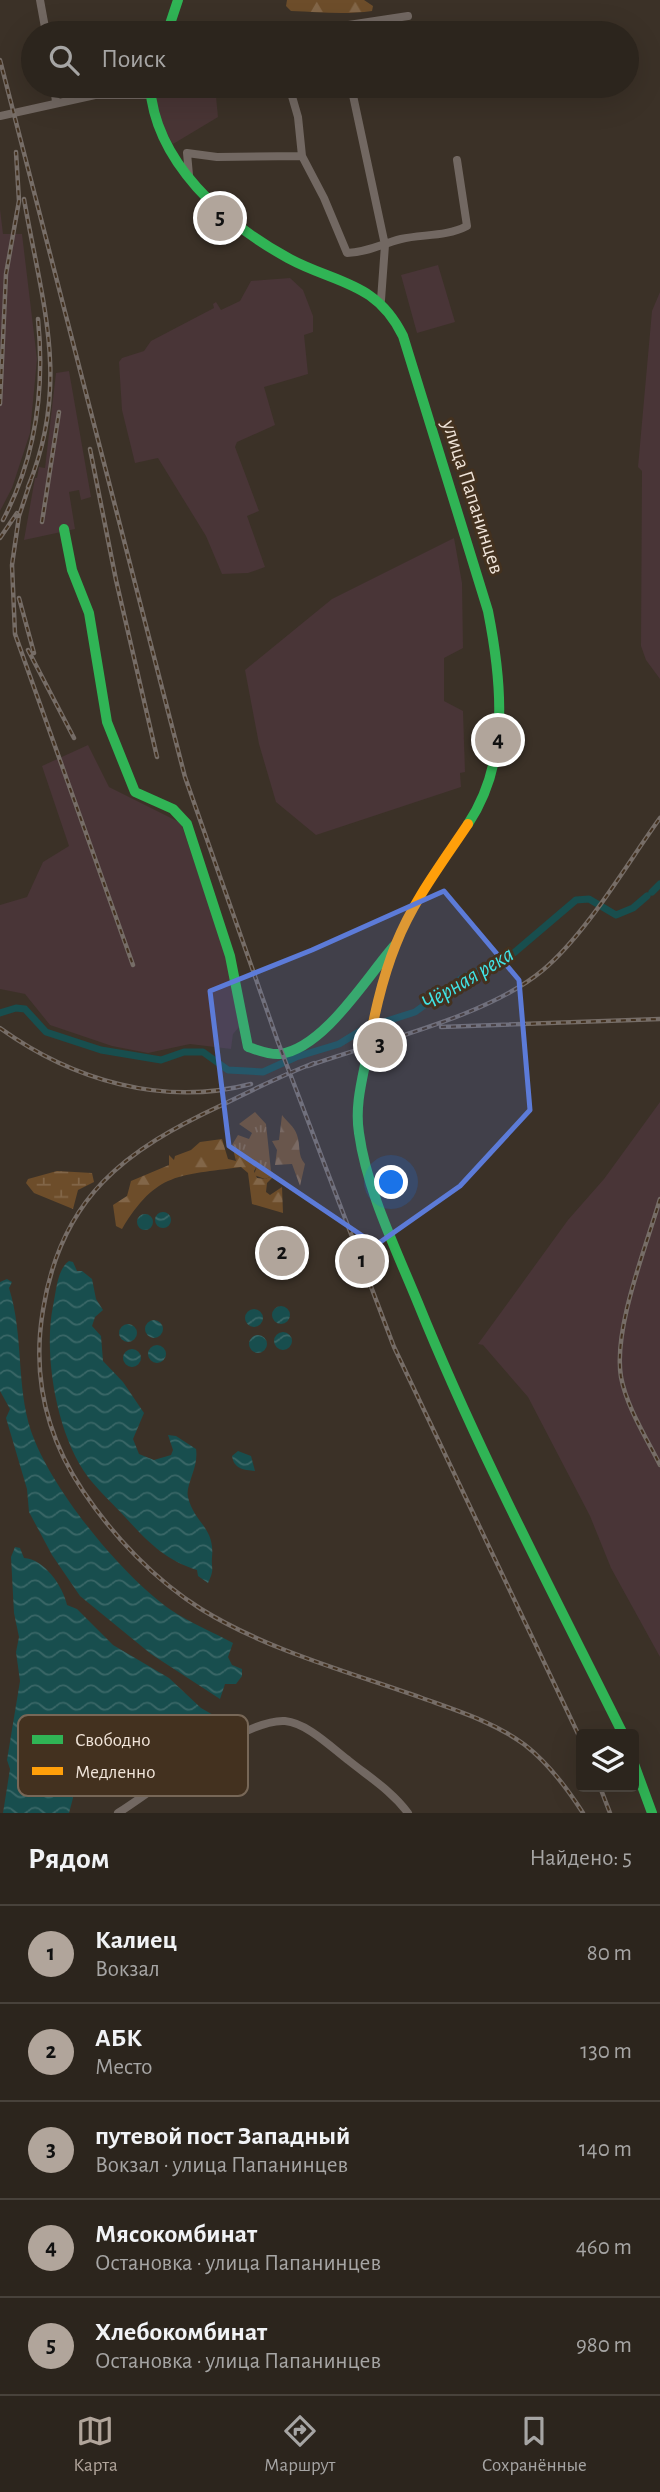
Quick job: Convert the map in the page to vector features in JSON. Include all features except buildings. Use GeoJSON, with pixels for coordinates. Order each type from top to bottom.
{"type":"FeatureCollection","features":[{"type":"Feature","properties":{"kind":"main road"},"geometry":{"type":"LineString","coordinates":[[171,21],[178,0]]}},
{"type":"Feature","properties":{"kind":"main road"},"geometry":{"type":"LineString","coordinates":[[149,98],[150,113],[158,131],[189,175],[222,211],[266,245],[296,262],[381,300]]}},
{"type":"Feature","properties":{"kind":"main road","name":"улица Папанинцев"},"geometry":{"type":"LineString","coordinates":[[381,300],[391,310],[403,336],[478,574],[494,634],[498,672],[497,752],[480,806],[419,897],[396,944],[376,1008],[357,1112],[367,1168],[404,1270],[470,1430],[620,1729]]}},
{"type":"Feature","properties":{"kind":"main road"},"geometry":{"type":"LineString","coordinates":[[64,529],[72,570],[89,613],[107,722],[135,792],[173,809],[187,824],[230,956],[248,1047],[271,1054],[287,1053],[321,1031],[396,944]]}},
{"type":"Feature","properties":{"kind":"main road"},"geometry":{"type":"LineString","coordinates":[[639,1778],[652,1813]]}},
{"type":"Feature","properties":{"kind":"street"},"geometry":{"type":"LineString","coordinates":[[40,0],[44,21]]}},
{"type":"Feature","properties":{"kind":"street"},"geometry":{"type":"LineString","coordinates":[[384,21],[408,16]]}},
{"type":"Feature","properties":{"kind":"street"},"geometry":{"type":"LineString","coordinates":[[56,98],[56,102]]}},
{"type":"Feature","properties":{"kind":"street"},"geometry":{"type":"LineString","coordinates":[[0,116],[78,98]]}},
{"type":"Feature","properties":{"kind":"street"},"geometry":{"type":"LineString","coordinates":[[292,98],[298,117],[302,156],[324,198],[347,254],[399,239],[443,234],[467,226],[457,160]]}},
{"type":"Feature","properties":{"kind":"street"},"geometry":{"type":"LineString","coordinates":[[354,98],[385,245],[381,300]]}},
{"type":"Feature","properties":{"kind":"street"},"geometry":{"type":"LineString","coordinates":[[189,175],[187,153],[217,157],[302,156]]}},
{"type":"Feature","properties":{"kind":"street"},"geometry":{"type":"LineString","coordinates":[[248,1728],[286,1721],[302,1726],[398,1800],[408,1813]]}},
{"type":"Feature","properties":{"kind":"street"},"geometry":{"type":"LineString","coordinates":[[118,1813],[144,1796]]}},
{"type":"Feature","properties":{"kind":"highlighted area"},"geometry":{"type":"Polygon","coordinates":[[[444,891],[519,980],[530,1110],[460,1186],[376,1245],[229,1146],[210,991],[312,950],[444,891]]]}},
{"type":"Feature","properties":{"kind":"shaded area"},"geometry":{"type":"Polygon","coordinates":[[[216,98],[218,117],[173,144],[158,120],[152,100],[216,98]]]}},
{"type":"Feature","properties":{"kind":"shaded area"},"geometry":{"type":"Polygon","coordinates":[[[0,209],[3,234],[22,234],[37,359],[30,433],[12,488],[0,511],[0,209]]]}},
{"type":"Feature","properties":{"kind":"shaded area"},"geometry":{"type":"Polygon","coordinates":[[[438,265],[455,322],[417,333],[401,275],[438,265]]]}},
{"type":"Feature","properties":{"kind":"shaded area"},"geometry":{"type":"Polygon","coordinates":[[[290,278],[303,290],[313,316],[313,332],[304,335],[308,374],[264,387],[275,425],[237,442],[235,447],[259,511],[247,516],[265,567],[248,573],[222,574],[206,536],[158,458],[135,463],[122,410],[119,362],[122,358],[144,351],[151,341],[214,308],[213,304],[216,302],[221,310],[240,301],[251,281],[290,278]]]}},
{"type":"Feature","properties":{"kind":"shaded area"},"geometry":{"type":"Polygon","coordinates":[[[660,292],[660,679],[646,660],[641,646],[642,471],[638,467],[652,311],[660,292]]]}},
{"type":"Feature","properties":{"kind":"shaded area"},"geometry":{"type":"Polygon","coordinates":[[[69,371],[91,497],[81,500],[79,490],[69,492],[75,529],[24,540],[35,478],[39,467],[45,468],[56,373],[69,371]]]}},
{"type":"Feature","properties":{"kind":"shaded area"},"geometry":{"type":"Polygon","coordinates":[[[454,538],[462,583],[463,648],[444,658],[444,701],[463,711],[465,772],[460,773],[461,787],[316,835],[276,802],[259,744],[245,670],[332,599],[454,538]]]}},
{"type":"Feature","properties":{"kind":"shaded area"},"geometry":{"type":"Polygon","coordinates":[[[88,745],[109,787],[181,823],[226,955],[242,1024],[233,1034],[231,1049],[190,1044],[148,1053],[112,1046],[50,1025],[25,994],[0,989],[0,905],[27,897],[43,862],[69,846],[42,766],[88,745]]]}},
{"type":"Feature","properties":{"kind":"shaded area"},"geometry":{"type":"Polygon","coordinates":[[[660,1102],[660,1657],[611,1568],[590,1516],[528,1397],[483,1345],[478,1344],[568,1220],[604,1179],[660,1102]]]}},
{"type":"Feature","properties":{"kind":"green space"},"geometry":{"type":"Polygon","coordinates":[[[287,0],[364,0],[373,6],[372,11],[351,13],[291,11],[286,6],[287,0]]]}},
{"type":"Feature","properties":{"kind":"green space"},"geometry":{"type":"Polygon","coordinates":[[[255,1112],[266,1124],[271,1171],[275,1175],[265,1179],[254,1175],[258,1163],[251,1164],[238,1154],[236,1161],[232,1145],[238,1135],[249,1139],[252,1133],[239,1124],[255,1112]]]}},
{"type":"Feature","properties":{"kind":"green space"},"geometry":{"type":"Polygon","coordinates":[[[282,1115],[296,1132],[305,1164],[300,1186],[292,1164],[275,1165],[277,1150],[272,1141],[279,1140],[282,1115]]]}},
{"type":"Feature","properties":{"kind":"green space"},"geometry":{"type":"Polygon","coordinates":[[[222,1139],[228,1159],[236,1161],[238,1153],[251,1164],[259,1163],[254,1171],[257,1178],[265,1179],[275,1175],[267,1183],[266,1192],[270,1195],[282,1187],[283,1213],[252,1204],[248,1173],[241,1167],[201,1172],[171,1180],[147,1196],[122,1229],[116,1226],[113,1205],[127,1196],[131,1181],[169,1165],[169,1155],[174,1160],[175,1156],[191,1150],[200,1142],[222,1139]]]}},
{"type":"Feature","properties":{"kind":"green space"},"geometry":{"type":"Polygon","coordinates":[[[57,1171],[92,1173],[94,1182],[78,1190],[73,1209],[34,1193],[26,1183],[28,1179],[57,1171]]]}},
{"type":"Feature","properties":{"kind":"water"},"geometry":{"type":"Polygon","coordinates":[[[160,1212],[166,1212],[171,1220],[169,1226],[160,1228],[155,1223],[155,1217],[160,1212]]]}},
{"type":"Feature","properties":{"kind":"water"},"geometry":{"type":"Polygon","coordinates":[[[142,1214],[148,1214],[153,1222],[151,1228],[142,1230],[137,1225],[137,1219],[142,1214]]]}},
{"type":"Feature","properties":{"kind":"water"},"geometry":{"type":"Polygon","coordinates":[[[69,1261],[73,1262],[77,1271],[82,1271],[92,1279],[96,1299],[103,1310],[95,1317],[92,1326],[101,1336],[103,1361],[123,1382],[144,1413],[133,1439],[139,1454],[154,1460],[171,1455],[173,1450],[168,1435],[176,1436],[196,1449],[196,1463],[188,1487],[188,1497],[212,1547],[212,1569],[208,1583],[198,1576],[197,1570],[175,1561],[141,1534],[88,1477],[68,1440],[55,1395],[50,1326],[58,1282],[69,1261]]]}},
{"type":"Feature","properties":{"kind":"water"},"geometry":{"type":"Polygon","coordinates":[[[7,1279],[12,1282],[9,1288],[17,1324],[26,1414],[41,1454],[54,1479],[90,1529],[151,1595],[171,1610],[233,1643],[228,1657],[232,1665],[242,1669],[242,1676],[236,1684],[225,1684],[220,1699],[151,1654],[80,1596],[52,1555],[29,1512],[27,1489],[6,1418],[10,1409],[0,1391],[0,1282],[7,1279]]]}},
{"type":"Feature","properties":{"kind":"water"},"geometry":{"type":"Polygon","coordinates":[[[277,1306],[285,1306],[290,1315],[288,1322],[277,1324],[272,1319],[272,1311],[277,1306]]]}},
{"type":"Feature","properties":{"kind":"water"},"geometry":{"type":"Polygon","coordinates":[[[250,1309],[258,1309],[263,1318],[261,1325],[250,1327],[245,1322],[245,1314],[250,1309]]]}},
{"type":"Feature","properties":{"kind":"water"},"geometry":{"type":"Polygon","coordinates":[[[150,1320],[158,1320],[163,1329],[161,1336],[150,1338],[145,1333],[145,1325],[150,1320]]]}},
{"type":"Feature","properties":{"kind":"water"},"geometry":{"type":"Polygon","coordinates":[[[124,1324],[132,1324],[137,1333],[135,1340],[124,1342],[119,1337],[119,1329],[124,1324]]]}},
{"type":"Feature","properties":{"kind":"water"},"geometry":{"type":"Polygon","coordinates":[[[279,1332],[287,1332],[292,1341],[290,1348],[279,1350],[274,1345],[274,1337],[279,1332]]]}},
{"type":"Feature","properties":{"kind":"water"},"geometry":{"type":"Polygon","coordinates":[[[254,1335],[262,1335],[267,1344],[265,1351],[254,1353],[249,1348],[249,1340],[254,1335]]]}},
{"type":"Feature","properties":{"kind":"water"},"geometry":{"type":"Polygon","coordinates":[[[153,1345],[161,1345],[166,1354],[164,1361],[153,1363],[148,1358],[148,1350],[153,1345]]]}},
{"type":"Feature","properties":{"kind":"water"},"geometry":{"type":"Polygon","coordinates":[[[128,1349],[136,1349],[141,1358],[139,1365],[128,1367],[123,1362],[123,1354],[128,1349]]]}},
{"type":"Feature","properties":{"kind":"water"},"geometry":{"type":"Polygon","coordinates":[[[238,1451],[251,1456],[255,1471],[235,1464],[232,1456],[238,1451]]]}},
{"type":"Feature","properties":{"kind":"water"},"geometry":{"type":"Polygon","coordinates":[[[15,1547],[20,1548],[24,1558],[39,1563],[52,1575],[67,1605],[77,1609],[113,1645],[169,1678],[201,1708],[213,1715],[18,1715],[18,1796],[72,1796],[69,1813],[3,1813],[10,1769],[7,1760],[20,1681],[16,1652],[19,1637],[14,1613],[11,1557],[15,1547]]]}},
{"type":"Feature","properties":{"kind":"waterway","name":"Чёрная река"},"geometry":{"type":"LineString","coordinates":[[652,892],[660,884]]}},
{"type":"Feature","properties":{"kind":"waterway","name":"Чёрная река"},"geometry":{"type":"LineString","coordinates":[[0,1013],[16,1008],[25,1009],[46,1032],[101,1050],[161,1060],[184,1052],[203,1052],[228,1070],[263,1072],[296,1057],[339,1044],[365,1028],[415,1012],[462,978],[509,957],[576,900],[589,899],[616,915],[633,908],[647,896]]}},
{"type":"Feature","properties":{"kind":"railway"},"geometry":{"type":"LineString","coordinates":[[0,60],[185,777],[278,1042],[394,1347],[576,1729]]}},
{"type":"Feature","properties":{"kind":"railway"},"geometry":{"type":"LineString","coordinates":[[0,404],[6,274],[19,201],[16,152]]}},
{"type":"Feature","properties":{"kind":"railway"},"geometry":{"type":"LineString","coordinates":[[24,199],[45,308],[50,378],[48,413],[41,449],[28,487]]}},
{"type":"Feature","properties":{"kind":"railway"},"geometry":{"type":"LineString","coordinates":[[3,520],[23,472],[36,422],[40,371],[38,319]]}},
{"type":"Feature","properties":{"kind":"railway"},"geometry":{"type":"LineString","coordinates":[[42,522],[59,412]]}},
{"type":"Feature","properties":{"kind":"railway"},"geometry":{"type":"LineString","coordinates":[[90,449],[116,580],[157,757]]}},
{"type":"Feature","properties":{"kind":"railway"},"geometry":{"type":"LineString","coordinates":[[31,480],[19,516],[12,565],[15,634],[133,965]]}},
{"type":"Feature","properties":{"kind":"railway"},"geometry":{"type":"LineString","coordinates":[[0,538],[17,513]]}},
{"type":"Feature","properties":{"kind":"railway"},"geometry":{"type":"LineString","coordinates":[[19,598],[34,653]]}},
{"type":"Feature","properties":{"kind":"railway"},"geometry":{"type":"LineString","coordinates":[[28,650],[74,738]]}},
{"type":"Feature","properties":{"kind":"railway"},"geometry":{"type":"LineString","coordinates":[[308,1066],[431,1026],[520,987],[543,970],[575,937],[660,818]]}},
{"type":"Feature","properties":{"kind":"railway"},"geometry":{"type":"LineString","coordinates":[[441,1027],[660,1019]]}},
{"type":"Feature","properties":{"kind":"railway"},"geometry":{"type":"LineString","coordinates":[[0,1028],[57,1062],[120,1084],[185,1092],[251,1084]]}},
{"type":"Feature","properties":{"kind":"railway"},"geometry":{"type":"LineString","coordinates":[[314,1063],[187,1122],[156,1140],[127,1160],[103,1182],[82,1207],[65,1237],[52,1271],[43,1310],[39,1358],[51,1427],[70,1470],[83,1491],[136,1556],[167,1585],[201,1609],[253,1637],[449,1708],[501,1730],[542,1760],[564,1785],[583,1813]]}},
{"type":"Feature","properties":{"kind":"railway"},"geometry":{"type":"LineString","coordinates":[[660,1199],[632,1288],[620,1358],[621,1377],[628,1400],[660,1465]]}},
{"type":"Feature","properties":{"kind":"railway"},"geometry":{"type":"LineString","coordinates":[[602,1792],[610,1813]]}},
{"type":"Feature","properties":{"kind":"traffic: fast"},"geometry":{"type":"LineString","coordinates":[[171,21],[178,0]]}},
{"type":"Feature","properties":{"kind":"traffic: fast"},"geometry":{"type":"LineString","coordinates":[[152,98],[165,140],[179,165],[218,208],[240,227],[288,258],[367,294],[380,304],[403,336],[488,611],[497,665],[499,720],[496,748],[491,774],[468,824]]}},
{"type":"Feature","properties":{"kind":"traffic: fast"},"geometry":{"type":"LineString","coordinates":[[64,529],[72,570],[89,613],[107,722],[135,792],[173,809],[187,824],[230,956],[248,1047],[280,1054],[296,1049],[312,1039],[343,1010],[394,946]]}},
{"type":"Feature","properties":{"kind":"traffic: fast"},"geometry":{"type":"LineString","coordinates":[[366,1060],[359,1096],[358,1124],[368,1176],[383,1219],[441,1358],[491,1467],[620,1729]]}},
{"type":"Feature","properties":{"kind":"traffic: fast"},"geometry":{"type":"LineString","coordinates":[[639,1778],[652,1813]]}},
{"type":"Feature","properties":{"kind":"traffic: slow"},"geometry":{"type":"LineString","coordinates":[[366,1060],[382,987],[396,944],[419,897],[468,824]]}},
{"type":"Feature","properties":{"kind":"place","name":"Хлебокомбинат"},"geometry":{"type":"Point","coordinates":[220,218]}},
{"type":"Feature","properties":{"kind":"place","name":"Мясокомбинат"},"geometry":{"type":"Point","coordinates":[498,740]}},
{"type":"Feature","properties":{"kind":"place","name":"путевой пост Западный"},"geometry":{"type":"Point","coordinates":[380,1045]}},
{"type":"Feature","properties":{"kind":"place","name":"АБК"},"geometry":{"type":"Point","coordinates":[282,1253]}},
{"type":"Feature","properties":{"kind":"place","name":"Калиец"},"geometry":{"type":"Point","coordinates":[362,1261]}}]}
